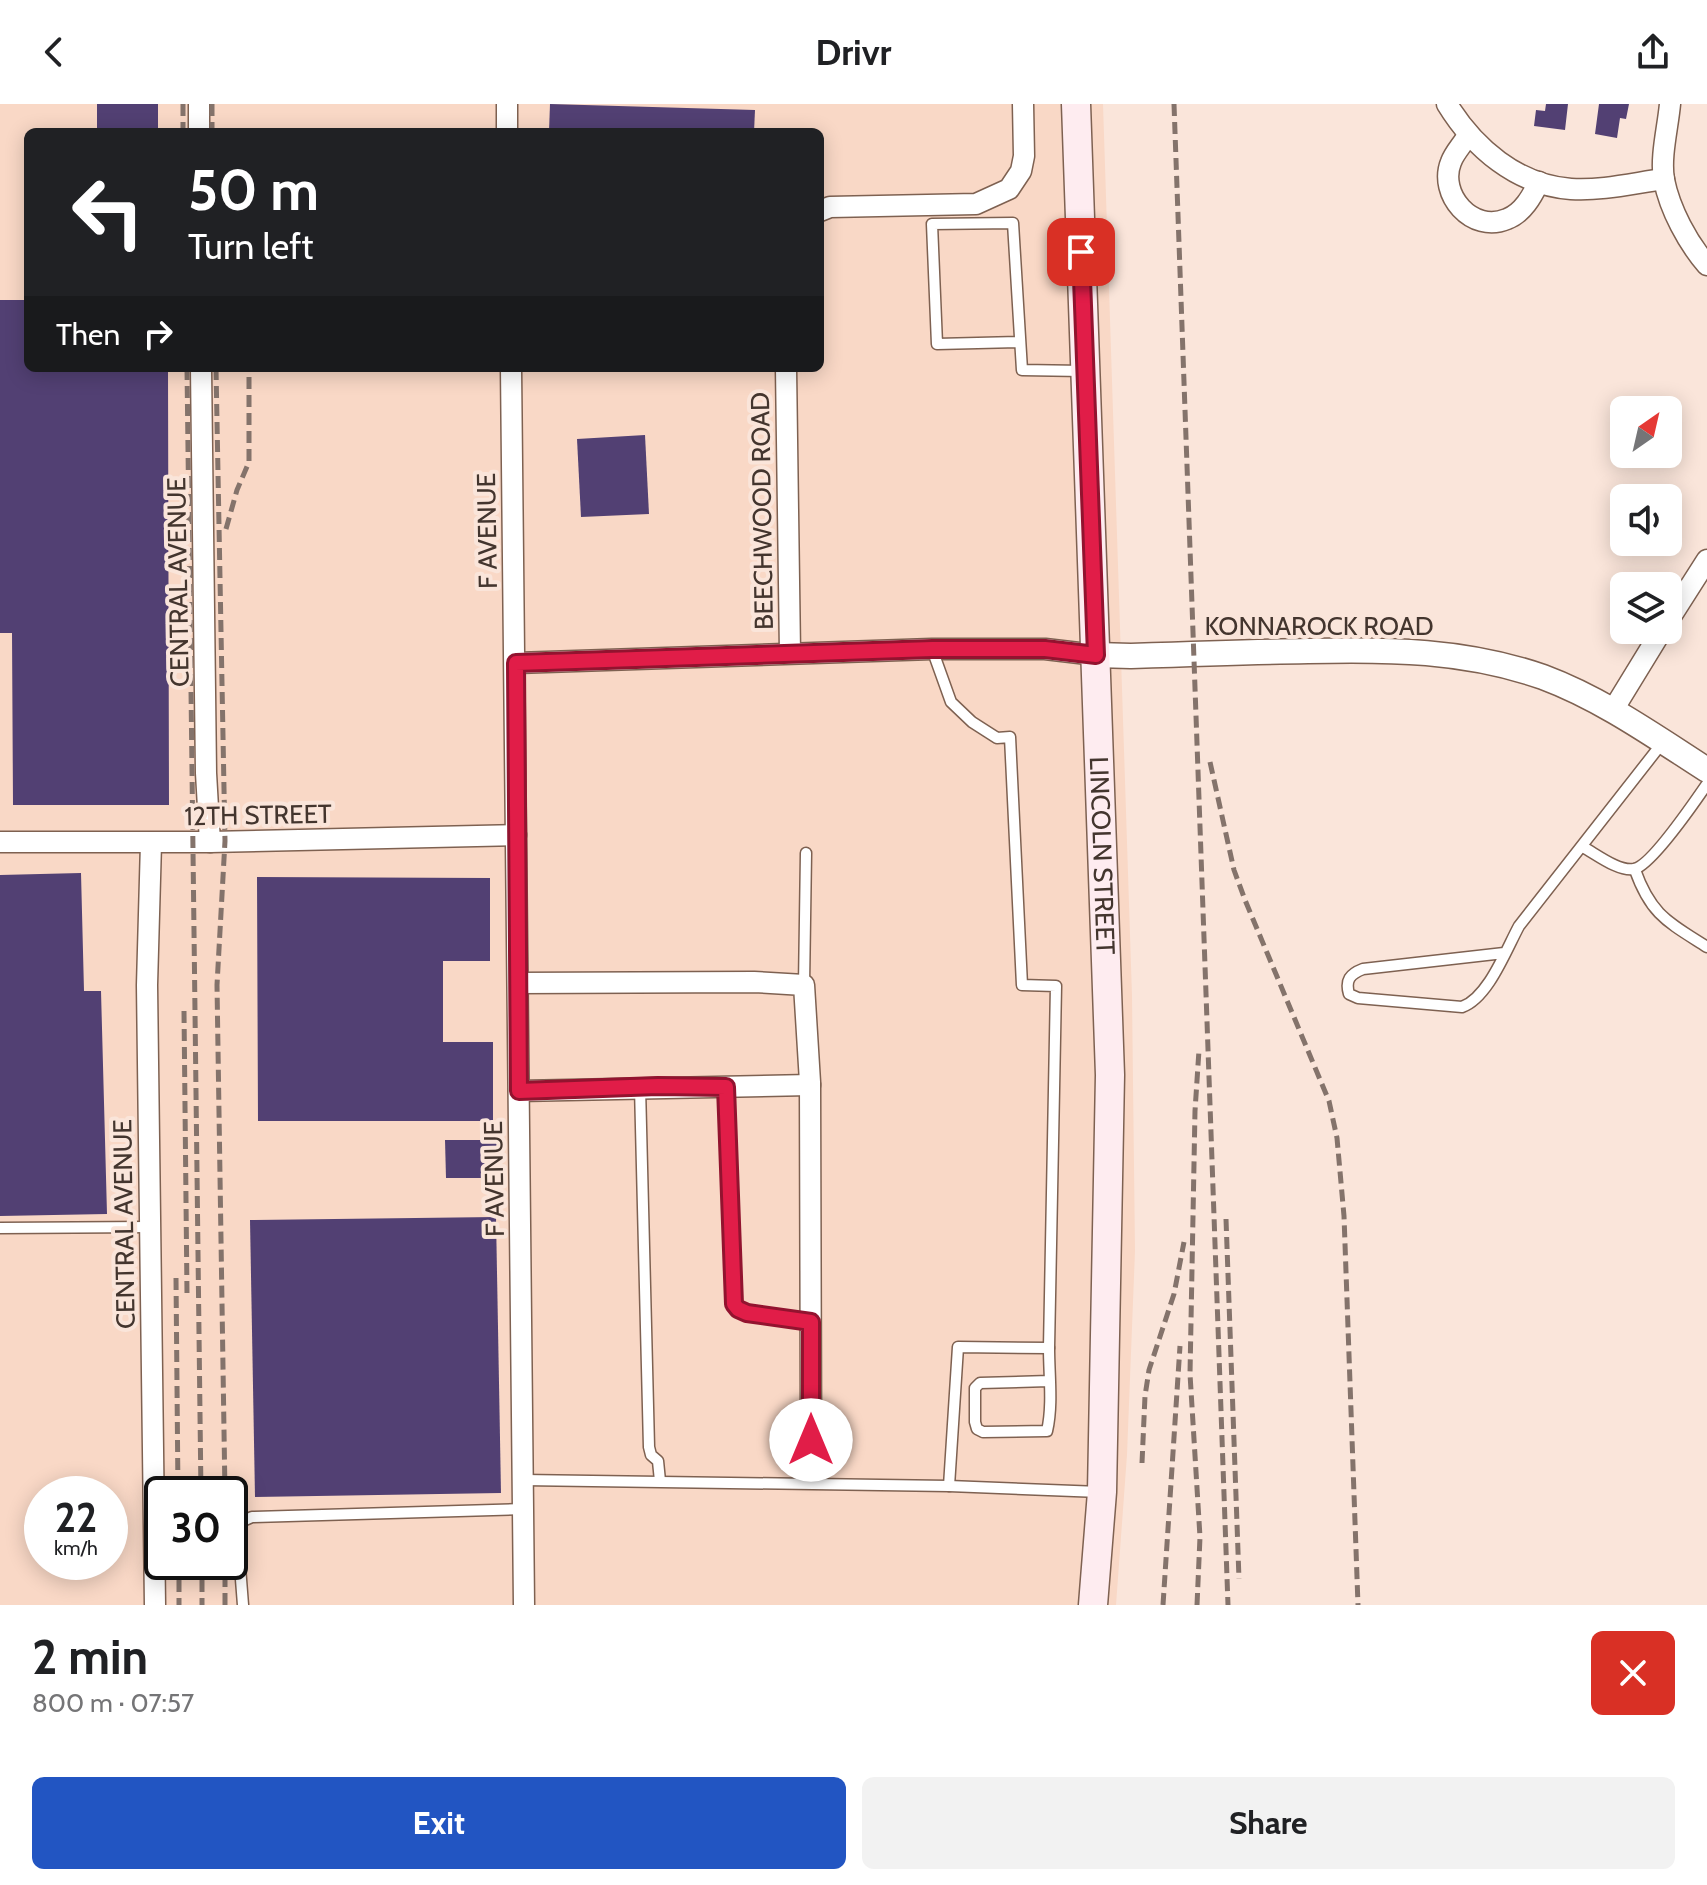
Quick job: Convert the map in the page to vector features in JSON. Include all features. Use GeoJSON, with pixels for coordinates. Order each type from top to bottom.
{"type":"FeatureCollection","features":[{"type":"Feature","properties":{"kind":"main road","name":"LINCOLN STREET"},"geometry":{"type":"LineString","coordinates":[[1076,104],[1110,1075],[1102,1492],[1093,1605]]}},
{"type":"Feature","properties":{"kind":"street"},"geometry":{"type":"LineString","coordinates":[[199,104],[199,128]]}},
{"type":"Feature","properties":{"kind":"street"},"geometry":{"type":"LineString","coordinates":[[507,104],[507,128]]}},
{"type":"Feature","properties":{"kind":"street"},"geometry":{"type":"LineString","coordinates":[[824,209],[976,204],[1009,189],[1021,171],[1024,156],[1023,104]]}},
{"type":"Feature","properties":{"kind":"street"},"geometry":{"type":"LineString","coordinates":[[1447,104],[1468,135],[1497,160],[1539,182],[1571,189],[1599,189],[1664,179]]}},
{"type":"Feature","properties":{"kind":"street"},"geometry":{"type":"LineString","coordinates":[[1670,104],[1664,179],[1678,219],[1707,265]]}},
{"type":"Feature","properties":{"kind":"street"},"geometry":{"type":"LineString","coordinates":[[1468,135],[1451,162],[1447,184],[1453,200],[1464,212],[1478,219],[1508,219],[1531,197],[1539,182]]}},
{"type":"Feature","properties":{"kind":"street","name":"CENTRAL AVENUE"},"geometry":{"type":"LineString","coordinates":[[201,372],[206,773],[210,842]]}},
{"type":"Feature","properties":{"kind":"street","name":"F AVENUE"},"geometry":{"type":"LineString","coordinates":[[511,372],[524,1605]]}},
{"type":"Feature","properties":{"kind":"street","name":"BEECHWOOD ROAD"},"geometry":{"type":"LineString","coordinates":[[786,372],[790,653]]}},
{"type":"Feature","properties":{"kind":"street"},"geometry":{"type":"LineString","coordinates":[[1682,599],[1707,560]]}},
{"type":"Feature","properties":{"kind":"street"},"geometry":{"type":"LineString","coordinates":[[1613,710],[1653,644]]}},
{"type":"Feature","properties":{"kind":"street"},"geometry":{"type":"LineString","coordinates":[[516,663],[932,649],[1045,649],[1096,655]]}},
{"type":"Feature","properties":{"kind":"street","name":"KONNAROCK ROAD"},"geometry":{"type":"LineString","coordinates":[[1096,655],[1365,650],[1433,653],[1524,671],[1570,689],[1613,710],[1707,770]]}},
{"type":"Feature","properties":{"kind":"street","name":"12TH STREET"},"geometry":{"type":"LineString","coordinates":[[0,842],[151,843],[516,835]]}},
{"type":"Feature","properties":{"kind":"street","name":"CENTRAL AVENUE"},"geometry":{"type":"LineString","coordinates":[[151,843],[147,985],[155,1605]]}},
{"type":"Feature","properties":{"kind":"street"},"geometry":{"type":"LineString","coordinates":[[518,983],[754,982],[804,985],[810,1085],[811,1440]]}},
{"type":"Feature","properties":{"kind":"street"},"geometry":{"type":"LineString","coordinates":[[519,1091],[810,1085]]}},
{"type":"Feature","properties":{"kind":"lane"},"geometry":{"type":"LineString","coordinates":[[1019,342],[937,344],[932,224],[1013,223],[1022,370],[1085,371]]}},
{"type":"Feature","properties":{"kind":"lane"},"geometry":{"type":"LineString","coordinates":[[932,649],[951,702],[972,722],[997,738],[1010,737],[1022,985],[1056,986],[1049,1381],[1047,1431],[983,1432],[977,1429],[975,1388],[980,1383],[1049,1381]]}},
{"type":"Feature","properties":{"kind":"lane"},"geometry":{"type":"LineString","coordinates":[[1504,953],[1363,969],[1354,972],[1347,986],[1349,994],[1358,998],[1462,1007],[1474,1003],[1504,953],[1519,926],[1663,742]]}},
{"type":"Feature","properties":{"kind":"lane"},"geometry":{"type":"LineString","coordinates":[[1583,847],[1623,868],[1635,870],[1646,863],[1690,810],[1707,784]]}},
{"type":"Feature","properties":{"kind":"lane"},"geometry":{"type":"LineString","coordinates":[[804,985],[806,853]]}},
{"type":"Feature","properties":{"kind":"lane"},"geometry":{"type":"LineString","coordinates":[[1635,870],[1645,897],[1664,919],[1707,947]]}},
{"type":"Feature","properties":{"kind":"lane"},"geometry":{"type":"LineString","coordinates":[[640,1087],[649,1447],[651,1455],[658,1461],[660,1481]]}},
{"type":"Feature","properties":{"kind":"lane"},"geometry":{"type":"LineString","coordinates":[[726,1087],[734,1304],[747,1313],[811,1322]]}},
{"type":"Feature","properties":{"kind":"lane"},"geometry":{"type":"LineString","coordinates":[[0,1228],[150,1227]]}},
{"type":"Feature","properties":{"kind":"lane"},"geometry":{"type":"LineString","coordinates":[[949,1486],[958,1347],[1049,1348]]}},
{"type":"Feature","properties":{"kind":"lane"},"geometry":{"type":"LineString","coordinates":[[523,1480],[949,1486],[1102,1492]]}},
{"type":"Feature","properties":{"kind":"lane"},"geometry":{"type":"LineString","coordinates":[[243,1605],[237,1528],[252,1517],[523,1509]]}},
{"type":"Feature","properties":{"kind":"shaded area"},"geometry":{"type":"Polygon","coordinates":[[[0,104],[1103,104],[1132,996],[1135,1251],[1127,1455],[1116,1605],[0,1605],[0,104]]]}},
{"type":"Feature","properties":{"kind":"building"},"geometry":{"type":"Polygon","coordinates":[[[97,104],[158,104],[158,128],[97,128],[97,104]]]}},
{"type":"Feature","properties":{"kind":"building"},"geometry":{"type":"Polygon","coordinates":[[[550,104],[755,110],[754,128],[549,128],[550,104]]]}},
{"type":"Feature","properties":{"kind":"building"},"geometry":{"type":"Polygon","coordinates":[[[1546,104],[1568,104],[1565,130],[1534,126],[1536,110],[1545,111],[1546,104]]]}},
{"type":"Feature","properties":{"kind":"building"},"geometry":{"type":"Polygon","coordinates":[[[1599,104],[1629,104],[1626,119],[1620,118],[1617,138],[1595,134],[1599,104]]]}},
{"type":"Feature","properties":{"kind":"building"},"geometry":{"type":"Polygon","coordinates":[[[0,300],[24,300],[24,372],[168,372],[169,805],[13,805],[12,633],[0,633],[0,300]]]}},
{"type":"Feature","properties":{"kind":"building"},"geometry":{"type":"Polygon","coordinates":[[[645,435],[649,514],[581,517],[577,439],[645,435]]]}},
{"type":"Feature","properties":{"kind":"building"},"geometry":{"type":"Polygon","coordinates":[[[81,873],[84,991],[101,991],[107,1214],[0,1216],[0,875],[81,873]]]}},
{"type":"Feature","properties":{"kind":"building"},"geometry":{"type":"Polygon","coordinates":[[[257,877],[490,878],[490,961],[443,961],[443,1042],[493,1042],[493,1121],[258,1121],[257,877]]]}},
{"type":"Feature","properties":{"kind":"building"},"geometry":{"type":"Polygon","coordinates":[[[445,1140],[499,1140],[499,1178],[446,1178],[445,1140]]]}},
{"type":"Feature","properties":{"kind":"building"},"geometry":{"type":"Polygon","coordinates":[[[496,1217],[501,1493],[255,1497],[250,1220],[496,1217]]]}},
{"type":"Feature","properties":{"kind":"railway"},"geometry":{"type":"LineString","coordinates":[[183,104],[183,128]]}},
{"type":"Feature","properties":{"kind":"railway"},"geometry":{"type":"LineString","coordinates":[[212,104],[212,128]]}},
{"type":"Feature","properties":{"kind":"railway"},"geometry":{"type":"LineString","coordinates":[[1174,104],[1228,1605]]}},
{"type":"Feature","properties":{"kind":"railway"},"geometry":{"type":"LineString","coordinates":[[187,372],[201,1476]]}},
{"type":"Feature","properties":{"kind":"railway"},"geometry":{"type":"LineString","coordinates":[[216,372],[225,841],[217,985],[225,1476]]}},
{"type":"Feature","properties":{"kind":"railway"},"geometry":{"type":"LineString","coordinates":[[226,529],[249,462],[249,372]]}},
{"type":"Feature","properties":{"kind":"railway"},"geometry":{"type":"LineString","coordinates":[[1210,762],[1234,870],[1329,1101],[1337,1138],[1344,1216],[1358,1605]]}},
{"type":"Feature","properties":{"kind":"railway"},"geometry":{"type":"LineString","coordinates":[[184,1011],[187,1295]]}},
{"type":"Feature","properties":{"kind":"railway"},"geometry":{"type":"LineString","coordinates":[[1197,1605],[1200,1537],[1190,1374],[1199,1050]]}},
{"type":"Feature","properties":{"kind":"railway"},"geometry":{"type":"LineString","coordinates":[[1226,1219],[1239,1579]]}},
{"type":"Feature","properties":{"kind":"railway"},"geometry":{"type":"LineString","coordinates":[[1142,1463],[1149,1370],[1174,1294],[1184,1242]]}},
{"type":"Feature","properties":{"kind":"railway"},"geometry":{"type":"LineString","coordinates":[[176,1278],[178,1476]]}},
{"type":"Feature","properties":{"kind":"railway"},"geometry":{"type":"LineString","coordinates":[[1163,1605],[1180,1346]]}},
{"type":"Feature","properties":{"kind":"railway"},"geometry":{"type":"LineString","coordinates":[[179,1580],[179,1605]]}},
{"type":"Feature","properties":{"kind":"railway"},"geometry":{"type":"LineString","coordinates":[[202,1580],[202,1605]]}},
{"type":"Feature","properties":{"kind":"railway"},"geometry":{"type":"LineString","coordinates":[[225,1580],[225,1605]]}},
{"type":"Feature","properties":{"kind":"route"},"geometry":{"type":"LineString","coordinates":[[811,1440],[811,1322],[747,1313],[734,1304],[726,1087],[519,1091],[516,663],[932,649],[1045,649],[1096,655],[1081,252]]}}]}
